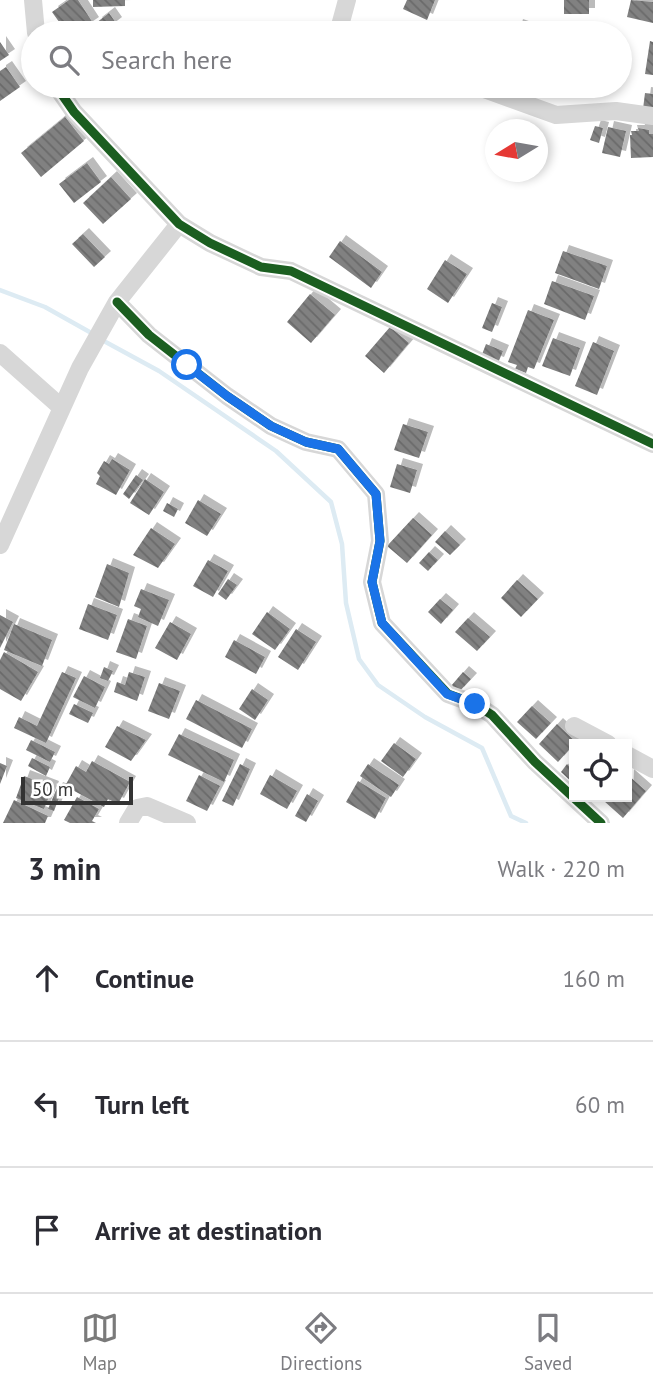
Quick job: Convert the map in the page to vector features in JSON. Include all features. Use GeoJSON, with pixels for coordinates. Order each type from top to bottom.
{"type":"FeatureCollection","features":[{"type":"Feature","properties":{"kind":"street"},"geometry":{"type":"LineString","coordinates":[[33,0],[35,21]]}},
{"type":"Feature","properties":{"kind":"street"},"geometry":{"type":"LineString","coordinates":[[341,21],[347,0]]}},
{"type":"Feature","properties":{"kind":"street"},"geometry":{"type":"LineString","coordinates":[[64,98],[74,112],[179,224],[261,267],[291,271],[653,444]]}},
{"type":"Feature","properties":{"kind":"street"},"geometry":{"type":"LineString","coordinates":[[509,98],[556,115],[616,111],[653,116]]}},
{"type":"Feature","properties":{"kind":"street"},"geometry":{"type":"LineString","coordinates":[[0,545],[80,368],[117,302],[179,224]]}},
{"type":"Feature","properties":{"kind":"street"},"geometry":{"type":"LineString","coordinates":[[117,302],[162,345],[227,396],[271,426],[306,442],[338,449],[376,494],[380,541],[372,582],[382,623],[447,694],[475,704],[492,715],[535,762],[601,823]]}},
{"type":"Feature","properties":{"kind":"street"},"geometry":{"type":"LineString","coordinates":[[0,353],[62,408]]}},
{"type":"Feature","properties":{"kind":"street"},"geometry":{"type":"LineString","coordinates":[[574,726],[599,739]]}},
{"type":"Feature","properties":{"kind":"street"},"geometry":{"type":"LineString","coordinates":[[632,758],[653,769]]}},
{"type":"Feature","properties":{"kind":"street"},"geometry":{"type":"LineString","coordinates":[[128,823],[136,808],[142,806],[187,823]]}},
{"type":"Feature","properties":{"kind":"building"},"geometry":{"type":"Polygon","coordinates":[[[69,0],[78,0],[92,21],[58,21],[52,12],[69,0]]]}},
{"type":"Feature","properties":{"kind":"building"},"geometry":{"type":"Polygon","coordinates":[[[93,0],[125,0],[125,6],[93,7],[93,0]]]}},
{"type":"Feature","properties":{"kind":"building"},"geometry":{"type":"Polygon","coordinates":[[[407,0],[435,0],[427,20],[403,9],[407,0]]]}},
{"type":"Feature","properties":{"kind":"building"},"geometry":{"type":"Polygon","coordinates":[[[564,0],[589,0],[589,14],[564,14],[564,0]]]}},
{"type":"Feature","properties":{"kind":"building"},"geometry":{"type":"Polygon","coordinates":[[[631,0],[653,2],[653,23],[627,17],[631,0]]]}},
{"type":"Feature","properties":{"kind":"building"},"geometry":{"type":"Polygon","coordinates":[[[109,13],[115,21],[99,21],[109,13]]]}},
{"type":"Feature","properties":{"kind":"building"},"geometry":{"type":"Polygon","coordinates":[[[650,41],[653,42],[653,75],[645,74],[650,41]]]}},
{"type":"Feature","properties":{"kind":"building"},"geometry":{"type":"Polygon","coordinates":[[[0,42],[9,55],[0,61],[0,42]]]}},
{"type":"Feature","properties":{"kind":"building"},"geometry":{"type":"Polygon","coordinates":[[[6,67],[20,87],[0,101],[0,71],[6,67]]]}},
{"type":"Feature","properties":{"kind":"building"},"geometry":{"type":"Polygon","coordinates":[[[645,93],[653,94],[653,110],[643,109],[645,93]]]}},
{"type":"Feature","properties":{"kind":"building"},"geometry":{"type":"Polygon","coordinates":[[[65,117],[84,141],[41,177],[21,153],[65,117]]]}},
{"type":"Feature","properties":{"kind":"building"},"geometry":{"type":"Polygon","coordinates":[[[595,126],[603,128],[599,143],[590,140],[595,126]]]}},
{"type":"Feature","properties":{"kind":"building"},"geometry":{"type":"Polygon","coordinates":[[[608,127],[626,131],[620,157],[602,153],[608,127]]]}},
{"type":"Feature","properties":{"kind":"building"},"geometry":{"type":"Polygon","coordinates":[[[638,128],[649,130],[649,134],[653,134],[653,157],[631,158],[630,135],[631,131],[639,131],[638,128]]]}},
{"type":"Feature","properties":{"kind":"building"},"geometry":{"type":"Polygon","coordinates":[[[87,163],[101,182],[74,203],[59,184],[87,163]]]}},
{"type":"Feature","properties":{"kind":"building"},"geometry":{"type":"Polygon","coordinates":[[[111,177],[131,199],[103,224],[83,203],[111,177]]]}},
{"type":"Feature","properties":{"kind":"building"},"geometry":{"type":"Polygon","coordinates":[[[83,234],[105,257],[94,267],[72,244],[83,234]]]}},
{"type":"Feature","properties":{"kind":"building"},"geometry":{"type":"Polygon","coordinates":[[[340,241],[382,272],[371,288],[329,257],[340,241]]]}},
{"type":"Feature","properties":{"kind":"building"},"geometry":{"type":"Polygon","coordinates":[[[563,251],[607,266],[599,289],[555,273],[563,251]]]}},
{"type":"Feature","properties":{"kind":"building"},"geometry":{"type":"Polygon","coordinates":[[[445,260],[467,274],[448,303],[427,289],[445,260]]]}},
{"type":"Feature","properties":{"kind":"building"},"geometry":{"type":"Polygon","coordinates":[[[552,281],[594,296],[585,320],[544,304],[552,281]]]}},
{"type":"Feature","properties":{"kind":"building"},"geometry":{"type":"Polygon","coordinates":[[[310,294],[335,315],[311,343],[287,322],[310,294]]]}},
{"type":"Feature","properties":{"kind":"building"},"geometry":{"type":"Polygon","coordinates":[[[492,303],[502,307],[492,332],[482,328],[492,303]]]}},
{"type":"Feature","properties":{"kind":"building"},"geometry":{"type":"Polygon","coordinates":[[[528,310],[554,320],[534,369],[528,367],[526,373],[515,369],[517,365],[508,362],[528,310]]]}},
{"type":"Feature","properties":{"kind":"building"},"geometry":{"type":"Polygon","coordinates":[[[390,327],[409,343],[384,373],[365,356],[390,327]]]}},
{"type":"Feature","properties":{"kind":"building"},"geometry":{"type":"Polygon","coordinates":[[[553,338],[580,348],[570,376],[542,366],[553,338]]]}},
{"type":"Feature","properties":{"kind":"building"},"geometry":{"type":"Polygon","coordinates":[[[593,342],[614,351],[597,395],[575,386],[593,342]]]}},
{"type":"Feature","properties":{"kind":"building"},"geometry":{"type":"Polygon","coordinates":[[[486,344],[503,351],[498,363],[481,357],[486,344]]]}},
{"type":"Feature","properties":{"kind":"building"},"geometry":{"type":"Polygon","coordinates":[[[403,424],[428,432],[419,458],[394,450],[403,424]]]}},
{"type":"Feature","properties":{"kind":"building"},"geometry":{"type":"Polygon","coordinates":[[[112,459],[130,470],[116,495],[96,484],[100,476],[97,473],[104,461],[109,464],[112,459]]]}},
{"type":"Feature","properties":{"kind":"building"},"geometry":{"type":"Polygon","coordinates":[[[397,464],[417,470],[410,493],[390,487],[397,464]]]}},
{"type":"Feature","properties":{"kind":"building"},"geometry":{"type":"Polygon","coordinates":[[[136,475],[143,480],[129,499],[123,494],[136,475]]]}},
{"type":"Feature","properties":{"kind":"building"},"geometry":{"type":"Polygon","coordinates":[[[145,479],[164,492],[149,515],[130,503],[145,479]]]}},
{"type":"Feature","properties":{"kind":"building"},"geometry":{"type":"Polygon","coordinates":[[[198,500],[221,514],[207,536],[185,523],[198,500]]]}},
{"type":"Feature","properties":{"kind":"building"},"geometry":{"type":"Polygon","coordinates":[[[167,503],[178,509],[174,517],[163,511],[167,503]]]}},
{"type":"Feature","properties":{"kind":"building"},"geometry":{"type":"Polygon","coordinates":[[[413,518],[432,535],[407,563],[387,546],[413,518]]]}},
{"type":"Feature","properties":{"kind":"building"},"geometry":{"type":"Polygon","coordinates":[[[151,528],[175,544],[158,568],[133,555],[151,528]]]}},
{"type":"Feature","properties":{"kind":"building"},"geometry":{"type":"Polygon","coordinates":[[[445,531],[460,545],[450,555],[435,542],[445,531]]]}},
{"type":"Feature","properties":{"kind":"building"},"geometry":{"type":"Polygon","coordinates":[[[429,552],[438,560],[428,571],[419,563],[429,552]]]}},
{"type":"Feature","properties":{"kind":"building"},"geometry":{"type":"Polygon","coordinates":[[[208,560],[228,571],[213,597],[193,586],[208,560]]]}},
{"type":"Feature","properties":{"kind":"building"},"geometry":{"type":"Polygon","coordinates":[[[107,564],[129,573],[119,607],[95,597],[107,564]]]}},
{"type":"Feature","properties":{"kind":"building"},"geometry":{"type":"Polygon","coordinates":[[[228,579],[237,585],[226,600],[218,594],[228,579]]]}},
{"type":"Feature","properties":{"kind":"building"},"geometry":{"type":"Polygon","coordinates":[[[517,580],[538,599],[521,617],[501,598],[517,580]]]}},
{"type":"Feature","properties":{"kind":"building"},"geometry":{"type":"Polygon","coordinates":[[[141,589],[169,600],[158,626],[138,617],[141,609],[134,606],[141,589]]]}},
{"type":"Feature","properties":{"kind":"building"},"geometry":{"type":"Polygon","coordinates":[[[440,599],[453,610],[441,624],[428,612],[440,599]]]}},
{"type":"Feature","properties":{"kind":"building"},"geometry":{"type":"Polygon","coordinates":[[[88,604],[117,615],[108,640],[79,629],[88,604]]]}},
{"type":"Feature","properties":{"kind":"building"},"geometry":{"type":"Polygon","coordinates":[[[267,612],[290,629],[275,650],[252,634],[267,612]]]}},
{"type":"Feature","properties":{"kind":"building"},"geometry":{"type":"Polygon","coordinates":[[[0,615],[13,622],[0,648],[0,615]]]}},
{"type":"Feature","properties":{"kind":"building"},"geometry":{"type":"Polygon","coordinates":[[[468,618],[490,637],[477,651],[455,632],[468,618]]]}},
{"type":"Feature","properties":{"kind":"building"},"geometry":{"type":"Polygon","coordinates":[[[128,619],[147,626],[136,659],[116,652],[128,619]]]}},
{"type":"Feature","properties":{"kind":"building"},"geometry":{"type":"Polygon","coordinates":[[[170,622],[191,634],[177,660],[155,648],[170,622]]]}},
{"type":"Feature","properties":{"kind":"building"},"geometry":{"type":"Polygon","coordinates":[[[14,624],[52,640],[42,666],[4,650],[14,624]]]}},
{"type":"Feature","properties":{"kind":"building"},"geometry":{"type":"Polygon","coordinates":[[[296,629],[316,642],[298,670],[278,657],[296,629]]]}},
{"type":"Feature","properties":{"kind":"building"},"geometry":{"type":"Polygon","coordinates":[[[234,640],[265,657],[256,674],[225,657],[234,640]]]}},
{"type":"Feature","properties":{"kind":"building"},"geometry":{"type":"Polygon","coordinates":[[[4,652],[38,672],[21,701],[0,689],[0,660],[4,652]]]}},
{"type":"Feature","properties":{"kind":"building"},"geometry":{"type":"Polygon","coordinates":[[[104,667],[113,671],[108,681],[100,678],[104,667]]]}},
{"type":"Feature","properties":{"kind":"building"},"geometry":{"type":"Polygon","coordinates":[[[62,672],[76,678],[46,743],[14,728],[19,717],[37,726],[62,672]]]}},
{"type":"Feature","properties":{"kind":"building"},"geometry":{"type":"Polygon","coordinates":[[[129,672],[145,677],[137,701],[114,692],[117,682],[125,685],[129,672]]]}},
{"type":"Feature","properties":{"kind":"building"},"geometry":{"type":"Polygon","coordinates":[[[463,672],[471,679],[458,693],[451,686],[463,672]]]}},
{"type":"Feature","properties":{"kind":"building"},"geometry":{"type":"Polygon","coordinates":[[[84,676],[105,687],[95,708],[73,697],[84,676]]]}},
{"type":"Feature","properties":{"kind":"building"},"geometry":{"type":"Polygon","coordinates":[[[159,683],[180,691],[169,719],[148,711],[159,683]]]}},
{"type":"Feature","properties":{"kind":"building"},"geometry":{"type":"Polygon","coordinates":[[[252,689],[268,700],[255,720],[239,709],[252,689]]]}},
{"type":"Feature","properties":{"kind":"building"},"geometry":{"type":"Polygon","coordinates":[[[196,700],[252,729],[242,748],[186,719],[196,700]]]}},
{"type":"Feature","properties":{"kind":"building"},"geometry":{"type":"Polygon","coordinates":[[[74,704],[93,713],[88,723],[69,714],[74,704]]]}},
{"type":"Feature","properties":{"kind":"building"},"geometry":{"type":"Polygon","coordinates":[[[532,706],[551,723],[536,739],[517,722],[532,706]]]}},
{"type":"Feature","properties":{"kind":"building"},"geometry":{"type":"Polygon","coordinates":[[[557,724],[573,739],[569,739],[569,750],[558,762],[539,744],[557,724]]]}},
{"type":"Feature","properties":{"kind":"building"},"geometry":{"type":"Polygon","coordinates":[[[117,726],[146,740],[131,761],[105,747],[117,726]]]}},
{"type":"Feature","properties":{"kind":"building"},"geometry":{"type":"Polygon","coordinates":[[[179,734],[234,760],[224,782],[168,755],[179,734]]]}},
{"type":"Feature","properties":{"kind":"building"},"geometry":{"type":"Polygon","coordinates":[[[31,740],[55,752],[50,762],[26,750],[31,740]]]}},
{"type":"Feature","properties":{"kind":"building"},"geometry":{"type":"Polygon","coordinates":[[[394,743],[416,759],[403,777],[381,761],[394,743]]]}},
{"type":"Feature","properties":{"kind":"building"},"geometry":{"type":"Polygon","coordinates":[[[32,758],[50,767],[46,776],[28,766],[32,758]]]}},
{"type":"Feature","properties":{"kind":"building"},"geometry":{"type":"Polygon","coordinates":[[[92,761],[130,782],[118,804],[108,799],[104,807],[65,786],[76,766],[86,772],[92,761]]]}},
{"type":"Feature","properties":{"kind":"building"},"geometry":{"type":"Polygon","coordinates":[[[0,763],[7,766],[0,784],[0,763]]]}},
{"type":"Feature","properties":{"kind":"building"},"geometry":{"type":"Polygon","coordinates":[[[240,764],[250,769],[233,806],[222,801],[240,764]]]}},
{"type":"Feature","properties":{"kind":"building"},"geometry":{"type":"Polygon","coordinates":[[[368,764],[399,785],[391,797],[360,776],[368,764]]]}},
{"type":"Feature","properties":{"kind":"building"},"geometry":{"type":"Polygon","coordinates":[[[567,764],[569,779],[561,772],[567,764]]]}},
{"type":"Feature","properties":{"kind":"building"},"geometry":{"type":"Polygon","coordinates":[[[199,775],[220,786],[207,811],[186,801],[199,775]]]}},
{"type":"Feature","properties":{"kind":"building"},"geometry":{"type":"Polygon","coordinates":[[[270,775],[297,791],[287,809],[260,794],[270,775]]]}},
{"type":"Feature","properties":{"kind":"building"},"geometry":{"type":"Polygon","coordinates":[[[24,776],[53,787],[44,809],[16,798],[24,776]]]}},
{"type":"Feature","properties":{"kind":"building"},"geometry":{"type":"Polygon","coordinates":[[[632,779],[646,791],[623,818],[605,802],[632,802],[632,779]]]}},
{"type":"Feature","properties":{"kind":"building"},"geometry":{"type":"Polygon","coordinates":[[[358,781],[386,798],[375,819],[346,802],[358,781]]]}},
{"type":"Feature","properties":{"kind":"building"},"geometry":{"type":"Polygon","coordinates":[[[57,788],[62,790],[54,811],[48,809],[57,788]]]}},
{"type":"Feature","properties":{"kind":"building"},"geometry":{"type":"Polygon","coordinates":[[[307,794],[318,801],[306,822],[295,816],[307,794]]]}},
{"type":"Feature","properties":{"kind":"building"},"geometry":{"type":"Polygon","coordinates":[[[77,797],[99,809],[92,821],[96,823],[70,823],[64,820],[77,797]]]}},
{"type":"Feature","properties":{"kind":"building"},"geometry":{"type":"Polygon","coordinates":[[[14,800],[48,816],[45,823],[3,823],[14,800]]]}},
{"type":"Feature","properties":{"kind":"waterway"},"geometry":{"type":"LineString","coordinates":[[0,290],[45,307],[95,335]]}},
{"type":"Feature","properties":{"kind":"waterway"},"geometry":{"type":"LineString","coordinates":[[102,340],[159,371],[276,451],[331,502],[342,544],[346,603],[359,659],[378,685],[425,717],[482,748],[511,816],[526,823]]}},
{"type":"Feature","properties":{"kind":"cycle path"},"geometry":{"type":"LineString","coordinates":[[64,98],[74,112],[179,224],[210,243],[261,267],[291,271],[653,444]]}},
{"type":"Feature","properties":{"kind":"cycle path"},"geometry":{"type":"LineString","coordinates":[[117,302],[149,335],[227,396],[271,426],[306,442],[338,449],[376,494],[380,541],[372,582],[382,623],[448,694],[475,704],[492,715],[535,762],[601,823]]}},
{"type":"Feature","properties":{"kind":"route"},"geometry":{"type":"LineString","coordinates":[[187,365],[271,426],[306,442],[338,449],[376,494],[380,541],[372,582],[382,623],[447,694],[475,704]]}}]}
